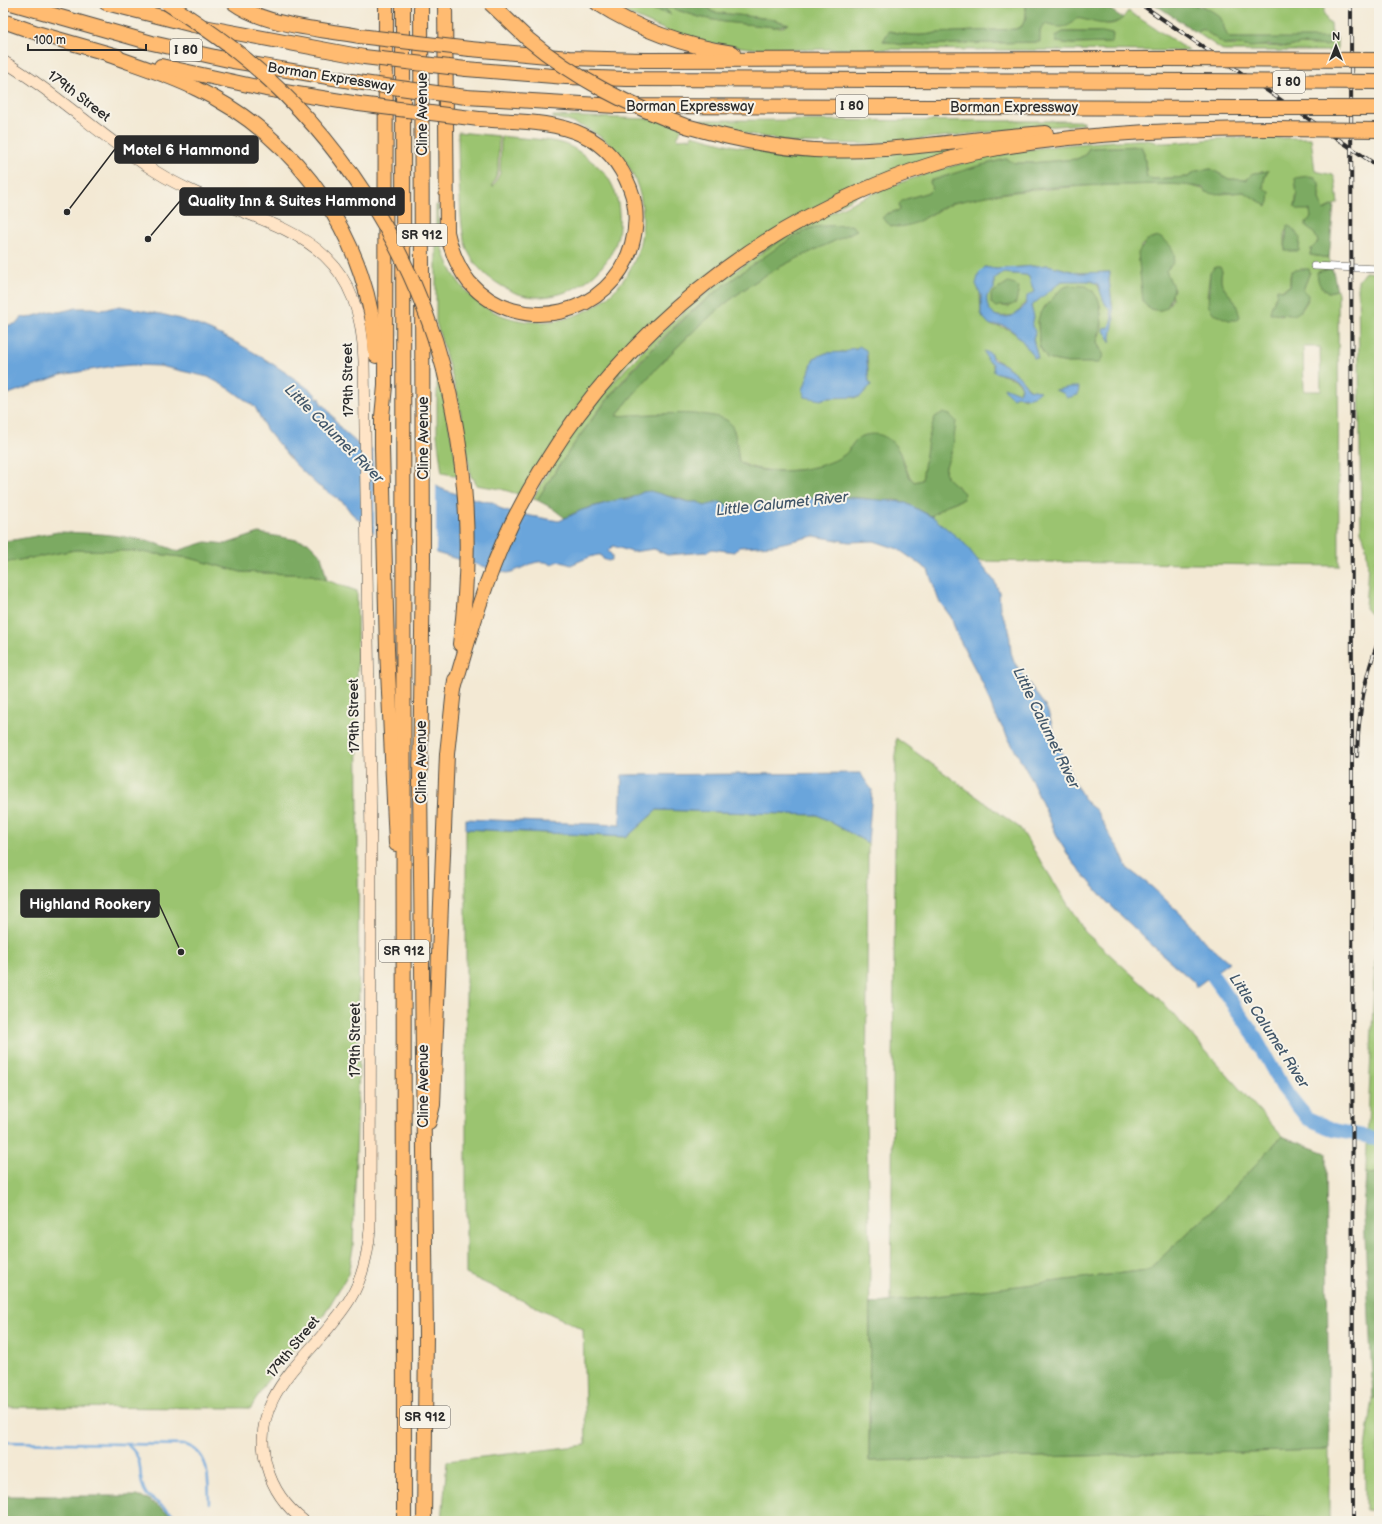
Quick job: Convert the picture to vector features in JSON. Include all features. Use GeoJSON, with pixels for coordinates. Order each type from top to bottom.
{"type":"FeatureCollection","features":[{"type":"Feature","properties":{"kind":"highway","name":"Borman Expressway"},"geometry":{"type":"LineString","coordinates":[[11,3],[152,43],[241,62],[364,83],[466,96],[616,106],[1379,108]]}},
{"type":"Feature","properties":{"kind":"highway","name":"Borman Expressway"},"geometry":{"type":"LineString","coordinates":[[106,3],[193,25],[364,57],[466,70],[566,77],[627,79],[1379,82]]}},
{"type":"Feature","properties":{"kind":"highway"},"geometry":{"type":"LineString","coordinates":[[168,3],[236,52],[265,76],[335,151],[370,201],[405,264],[424,309],[444,370],[459,437],[463,470],[467,534],[466,586],[446,761],[433,1105],[424,1152]]}},
{"type":"Feature","properties":{"kind":"highway"},"geometry":{"type":"LineString","coordinates":[[234,3],[256,15],[281,22],[359,36],[470,49],[569,58],[729,61],[803,59],[1379,60]]}},
{"type":"Feature","properties":{"kind":"highway"},"geometry":{"type":"LineString","coordinates":[[386,3],[385,386],[382,417],[383,542],[394,827],[404,929]]}},
{"type":"Feature","properties":{"kind":"highway","name":"Cline Avenue"},"geometry":{"type":"LineString","coordinates":[[403,3],[405,458],[404,1521]]}},
{"type":"Feature","properties":{"kind":"highway","name":"Cline Avenue"},"geometry":{"type":"LineString","coordinates":[[422,3],[423,560],[420,781],[426,1334],[424,1521]]}},
{"type":"Feature","properties":{"kind":"highway"},"geometry":{"type":"LineString","coordinates":[[3,21],[110,54],[266,89],[359,104],[479,119],[555,126],[571,130],[596,142],[617,164],[626,179],[635,206],[636,223],[634,239],[629,256],[622,269],[610,284],[594,298],[575,308],[557,313],[527,313],[497,304],[482,294],[469,281],[459,267],[451,250],[446,226],[445,3]]}},
{"type":"Feature","properties":{"kind":"highway"},"geometry":{"type":"LineString","coordinates":[[490,3],[529,39],[570,69],[618,97],[686,126],[723,136],[771,146],[814,150],[896,147],[1068,131],[1271,129],[1379,130]]}},
{"type":"Feature","properties":{"kind":"highway"},"geometry":{"type":"LineString","coordinates":[[597,3],[644,29],[674,41],[734,54],[803,59]]}},
{"type":"Feature","properties":{"kind":"highway"},"geometry":{"type":"LineString","coordinates":[[110,54],[198,89],[231,108],[262,130],[294,161],[318,190],[340,227],[358,262],[370,300],[375,336],[377,378],[382,417]]}},
{"type":"Feature","properties":{"kind":"highway"},"geometry":{"type":"LineString","coordinates":[[454,690],[484,590],[504,540],[528,492],[575,418],[602,384],[665,316],[709,280],[751,249],[790,226],[838,201],[877,184],[933,164],[986,150],[1031,143],[1147,131]]}},
{"type":"Feature","properties":{"kind":"street","name":"179th Street"},"geometry":{"type":"LineString","coordinates":[[3,61],[37,83],[149,168],[173,183],[295,233],[309,242],[330,261],[347,285],[358,311],[364,345],[364,433],[371,840],[369,1238],[363,1269],[351,1297],[338,1317],[284,1380],[270,1405],[265,1423],[264,1452],[272,1481],[287,1506],[304,1521]]}},
{"type":"Feature","properties":{"kind":"street"},"geometry":{"type":"LineString","coordinates":[[1314,266],[1379,269]]}},
{"type":"Feature","properties":{"kind":"green space"},"geometry":{"type":"Polygon","coordinates":[[[610,3],[648,3],[651,9],[670,14],[664,9],[668,7],[699,17],[724,22],[783,27],[789,24],[771,19],[712,12],[707,6],[701,3],[1026,3],[1026,17],[1022,26],[1016,29],[918,35],[889,31],[883,41],[903,45],[1039,42],[1040,30],[1044,24],[1075,18],[1083,18],[1103,24],[1109,24],[1115,23],[1121,19],[1128,11],[1190,51],[766,50],[709,43],[670,32],[633,16],[610,3]],[[1063,32],[1056,36],[1056,42],[1073,44],[1111,43],[1102,32],[1063,32]]]}},
{"type":"Feature","properties":{"kind":"green space"},"geometry":{"type":"Polygon","coordinates":[[[648,3],[701,3],[707,6],[712,12],[771,19],[789,24],[775,27],[724,22],[699,17],[668,7],[665,9],[671,14],[651,9],[648,3]]]}},
{"type":"Feature","properties":{"kind":"green space"},"geometry":{"type":"Polygon","coordinates":[[[1026,3],[1100,3],[1123,18],[1117,22],[1106,24],[1076,18],[1069,25],[1062,27],[1044,24],[1040,30],[1040,42],[903,45],[883,41],[889,31],[918,35],[1016,29],[1022,26],[1026,17],[1026,3]]]}},
{"type":"Feature","properties":{"kind":"green space"},"geometry":{"type":"Polygon","coordinates":[[[1153,3],[1180,3],[1204,7],[1221,18],[1226,33],[1230,38],[1332,38],[1330,44],[1326,46],[1301,44],[1289,47],[1269,45],[1251,47],[1235,44],[1225,45],[1203,29],[1196,32],[1153,3]]]}},
{"type":"Feature","properties":{"kind":"green space"},"geometry":{"type":"Polygon","coordinates":[[[1199,3],[1324,3],[1324,14],[1328,23],[1331,23],[1332,38],[1337,38],[1337,51],[1224,51],[1196,32],[1203,29],[1225,45],[1289,47],[1301,44],[1313,45],[1331,39],[1230,38],[1227,36],[1220,17],[1199,3]]]}},
{"type":"Feature","properties":{"kind":"green space"},"geometry":{"type":"Polygon","coordinates":[[[1063,32],[1102,32],[1113,34],[1112,43],[1073,44],[1056,42],[1056,36],[1063,32]]]}},
{"type":"Feature","properties":{"kind":"green space"},"geometry":{"type":"Polygon","coordinates":[[[553,116],[685,120],[677,139],[691,138],[692,135],[734,146],[799,156],[976,146],[897,172],[678,300],[521,495],[501,489],[476,485],[474,479],[471,477],[458,397],[436,322],[436,205],[438,205],[443,249],[453,273],[474,298],[500,314],[529,322],[559,320],[587,310],[611,293],[630,269],[641,238],[643,213],[638,188],[626,162],[609,144],[599,136],[577,124],[553,118],[553,116]]]}},
{"type":"Feature","properties":{"kind":"green space"},"geometry":{"type":"Polygon","coordinates":[[[699,120],[1084,121],[1084,124],[1028,128],[871,144],[795,143],[698,124],[699,120]]]}},
{"type":"Feature","properties":{"kind":"green space"},"geometry":{"type":"Polygon","coordinates":[[[458,132],[499,136],[498,172],[492,186],[493,187],[500,173],[501,136],[564,144],[580,152],[600,168],[610,181],[615,192],[619,209],[619,224],[616,243],[608,258],[598,271],[585,282],[570,290],[555,295],[539,297],[523,295],[507,289],[483,272],[470,256],[464,237],[461,220],[458,132]]]}},
{"type":"Feature","properties":{"kind":"green space"},"geometry":{"type":"Polygon","coordinates":[[[1229,138],[1311,138],[1315,171],[1333,175],[1335,179],[1338,203],[1324,210],[1319,200],[1319,183],[1297,190],[1295,207],[1310,210],[1311,218],[1306,227],[1314,233],[1318,242],[1311,249],[1310,255],[1329,258],[1333,271],[1330,269],[1328,292],[1337,290],[1338,293],[1339,566],[977,561],[964,543],[931,516],[947,505],[963,499],[959,487],[952,483],[946,475],[946,465],[953,447],[924,473],[922,480],[914,482],[909,476],[901,453],[860,437],[846,453],[835,461],[807,469],[776,471],[748,466],[739,461],[734,430],[658,414],[616,416],[665,359],[723,305],[764,276],[856,230],[819,226],[795,236],[717,290],[647,353],[588,424],[553,474],[537,500],[533,499],[556,458],[572,435],[615,381],[663,331],[715,287],[770,247],[830,213],[893,186],[958,164],[1026,150],[1071,144],[1135,140],[1148,140],[1162,143],[1229,138]],[[1141,146],[1089,148],[1085,155],[1077,159],[1031,163],[1015,163],[1006,159],[930,181],[932,189],[929,192],[903,200],[900,210],[886,214],[886,220],[891,226],[902,226],[925,218],[950,204],[978,197],[1022,191],[1097,185],[1184,184],[1221,194],[1244,192],[1267,205],[1263,182],[1268,171],[1254,173],[1246,180],[1229,179],[1211,169],[1196,171],[1188,177],[1153,179],[1147,177],[1144,153],[1141,146]],[[1285,231],[1285,251],[1300,237],[1296,233],[1285,231]],[[1144,243],[1141,246],[1141,278],[1148,308],[1160,310],[1166,307],[1172,299],[1172,288],[1166,271],[1171,265],[1144,243]],[[1048,265],[996,269],[985,267],[980,295],[981,315],[992,326],[999,326],[1012,331],[1022,341],[1034,358],[1038,358],[1033,339],[1035,335],[1032,325],[1034,317],[1031,306],[1062,281],[1091,281],[1097,284],[1107,306],[1110,308],[1112,317],[1108,336],[1114,320],[1109,280],[1110,272],[1079,273],[1048,265]],[[1222,271],[1210,273],[1207,296],[1233,299],[1221,283],[1222,271]],[[1310,272],[1290,275],[1290,286],[1280,291],[1274,299],[1275,313],[1280,315],[1301,311],[1308,300],[1303,290],[1310,272]],[[1066,286],[1045,306],[1038,321],[1039,345],[1047,359],[1068,363],[1102,352],[1097,342],[1102,327],[1100,304],[1066,286]],[[1303,347],[1304,391],[1321,391],[1320,347],[1303,347]],[[857,348],[849,349],[846,352],[826,353],[814,358],[803,393],[822,399],[841,397],[855,398],[871,385],[869,382],[867,354],[857,348]],[[990,353],[993,368],[1000,374],[1019,382],[1021,386],[1019,393],[1004,388],[1024,399],[1039,391],[1028,389],[1016,374],[1007,366],[995,359],[990,353]]]}},
{"type":"Feature","properties":{"kind":"green space"},"geometry":{"type":"Polygon","coordinates":[[[1141,146],[1144,153],[1147,177],[1153,179],[1188,177],[1196,171],[1211,169],[1229,179],[1246,180],[1254,173],[1269,171],[1265,175],[1263,188],[1270,192],[1269,202],[1267,206],[1244,192],[1213,194],[1206,192],[1204,188],[1186,185],[1159,184],[1073,186],[1014,191],[956,202],[906,226],[891,226],[882,218],[886,214],[900,210],[899,204],[903,200],[929,192],[932,189],[930,181],[978,166],[1006,159],[1015,163],[1031,163],[1077,159],[1085,155],[1089,148],[1141,146]]]}},
{"type":"Feature","properties":{"kind":"green space"},"geometry":{"type":"Polygon","coordinates":[[[1308,176],[1315,177],[1319,183],[1319,200],[1324,210],[1334,205],[1329,258],[1310,255],[1311,249],[1318,242],[1314,233],[1306,227],[1306,222],[1311,218],[1310,210],[1299,210],[1295,207],[1297,197],[1295,178],[1308,176]]]}},
{"type":"Feature","properties":{"kind":"green space"},"geometry":{"type":"Polygon","coordinates":[[[851,225],[857,230],[764,276],[744,289],[724,305],[684,340],[631,397],[616,416],[694,414],[723,418],[730,423],[734,431],[739,462],[749,467],[761,470],[792,470],[822,465],[834,461],[844,455],[860,437],[878,434],[890,441],[899,451],[906,470],[914,482],[922,480],[928,440],[935,417],[942,413],[950,415],[956,421],[953,447],[945,469],[946,477],[964,493],[963,499],[947,505],[931,516],[904,502],[895,500],[881,501],[863,498],[840,497],[822,498],[820,500],[810,498],[801,502],[783,505],[765,504],[729,507],[715,503],[710,506],[704,506],[698,502],[688,502],[679,498],[643,492],[633,497],[583,510],[565,518],[552,508],[537,500],[559,465],[607,400],[633,370],[690,314],[721,288],[797,235],[816,227],[851,225]]]}},
{"type":"Feature","properties":{"kind":"green space"},"geometry":{"type":"Polygon","coordinates":[[[1287,225],[1300,237],[1299,251],[1285,251],[1287,225]]]}},
{"type":"Feature","properties":{"kind":"green space"},"geometry":{"type":"Polygon","coordinates":[[[1159,237],[1171,246],[1174,253],[1175,257],[1173,262],[1166,271],[1174,289],[1167,308],[1154,310],[1145,305],[1143,302],[1138,253],[1147,240],[1159,237]]]}},
{"type":"Feature","properties":{"kind":"green space"},"geometry":{"type":"Polygon","coordinates":[[[1215,267],[1220,267],[1222,271],[1222,283],[1234,301],[1240,317],[1237,320],[1229,320],[1214,314],[1208,305],[1210,273],[1215,267]]]}},
{"type":"Feature","properties":{"kind":"green space"},"geometry":{"type":"Polygon","coordinates":[[[1309,269],[1310,272],[1303,290],[1308,295],[1308,298],[1300,311],[1292,315],[1270,313],[1277,289],[1283,290],[1290,286],[1291,271],[1309,269]]]}},
{"type":"Feature","properties":{"kind":"green space"},"geometry":{"type":"Polygon","coordinates":[[[1330,269],[1333,271],[1337,290],[1328,292],[1320,284],[1317,272],[1330,269]]]}},
{"type":"Feature","properties":{"kind":"green space"},"geometry":{"type":"Polygon","coordinates":[[[1365,272],[1379,273],[1379,613],[1370,614],[1365,608],[1367,559],[1361,532],[1358,281],[1365,272]]]}},
{"type":"Feature","properties":{"kind":"green space"},"geometry":{"type":"Polygon","coordinates":[[[1002,273],[1026,275],[1029,277],[1035,292],[1031,294],[1017,314],[1011,316],[999,316],[989,312],[986,308],[987,294],[994,289],[994,279],[1002,273]],[[1007,283],[991,294],[999,305],[1009,307],[1007,283]]]}},
{"type":"Feature","properties":{"kind":"green space"},"geometry":{"type":"Polygon","coordinates":[[[1008,282],[1015,284],[1019,288],[1016,303],[996,307],[991,303],[991,294],[1008,282]]]}},
{"type":"Feature","properties":{"kind":"green space"},"geometry":{"type":"Polygon","coordinates":[[[1070,285],[1086,286],[1092,290],[1099,300],[1102,323],[1097,342],[1103,356],[1099,363],[1068,363],[1047,359],[1039,345],[1038,321],[1040,313],[1061,289],[1070,285]]]}},
{"type":"Feature","properties":{"kind":"green space"},"geometry":{"type":"Polygon","coordinates":[[[439,373],[459,476],[442,473],[437,435],[437,376],[439,373]]]}},
{"type":"Feature","properties":{"kind":"green space"},"geometry":{"type":"Polygon","coordinates":[[[58,532],[103,534],[133,538],[148,541],[177,551],[206,542],[226,544],[259,533],[308,542],[321,555],[327,580],[312,575],[241,572],[190,558],[132,551],[75,550],[3,563],[3,540],[8,541],[58,532]]]}},
{"type":"Feature","properties":{"kind":"green space"},"geometry":{"type":"Polygon","coordinates":[[[75,550],[132,551],[190,558],[241,572],[312,575],[357,591],[359,1064],[353,1248],[348,1274],[324,1315],[281,1363],[264,1385],[251,1408],[3,1407],[3,563],[75,550]]]}},
{"type":"Feature","properties":{"kind":"green space"},"geometry":{"type":"Polygon","coordinates":[[[896,738],[1020,828],[1085,932],[1160,1000],[1282,1136],[1221,1202],[1148,1270],[891,1302],[896,738]]]}},
{"type":"Feature","properties":{"kind":"green space"},"geometry":{"type":"Polygon","coordinates":[[[657,810],[818,815],[868,843],[866,1122],[870,1246],[869,1461],[1329,1450],[1329,1521],[442,1521],[447,1461],[586,1445],[583,1329],[466,1274],[466,829],[627,837],[657,810]]]}},
{"type":"Feature","properties":{"kind":"green space"},"geometry":{"type":"Polygon","coordinates":[[[1379,865],[1379,1216],[1364,1216],[1379,865]]]}},
{"type":"Feature","properties":{"kind":"green space"},"geometry":{"type":"Polygon","coordinates":[[[1282,1136],[1326,1153],[1329,1450],[869,1461],[870,1304],[1148,1270],[1221,1202],[1282,1136]]]}},
{"type":"Feature","properties":{"kind":"green space"},"geometry":{"type":"Polygon","coordinates":[[[1379,1173],[1379,1396],[1373,1399],[1364,1216],[1366,1174],[1379,1173]]]}},
{"type":"Feature","properties":{"kind":"green space"},"geometry":{"type":"Polygon","coordinates":[[[1379,1396],[1379,1511],[1365,1510],[1365,1455],[1373,1399],[1379,1396]]]}},
{"type":"Feature","properties":{"kind":"green space"},"geometry":{"type":"Polygon","coordinates":[[[3,1496],[136,1496],[148,1499],[179,1521],[3,1521],[3,1496]]]}},
{"type":"Feature","properties":{"kind":"water"},"geometry":{"type":"Polygon","coordinates":[[[1048,265],[1079,273],[1110,272],[1109,280],[1114,320],[1110,343],[1108,336],[1103,330],[1105,327],[1109,328],[1112,317],[1110,309],[1104,301],[1098,284],[1091,281],[1062,281],[1031,306],[1034,317],[1032,325],[1035,332],[1033,339],[1038,358],[1034,358],[1021,340],[1009,328],[989,324],[981,315],[981,295],[976,284],[979,273],[985,267],[996,269],[1048,265]],[[1002,273],[994,279],[994,289],[987,296],[988,306],[992,313],[998,316],[1006,317],[1014,315],[1020,311],[1025,304],[1027,296],[1034,292],[1029,277],[1026,275],[1002,273]]]}},
{"type":"Feature","properties":{"kind":"water"},"geometry":{"type":"Polygon","coordinates":[[[120,306],[181,319],[222,335],[270,362],[314,393],[318,399],[320,398],[321,404],[325,406],[342,430],[357,443],[432,479],[438,487],[442,489],[474,499],[493,502],[502,510],[509,512],[559,521],[582,510],[617,500],[630,499],[643,492],[650,491],[688,502],[698,502],[704,506],[720,502],[729,507],[765,504],[783,505],[802,502],[810,498],[820,500],[822,498],[840,497],[904,502],[934,518],[964,543],[995,582],[999,592],[1000,609],[1009,629],[1011,652],[1014,662],[1047,709],[1057,741],[1075,784],[1088,804],[1096,810],[1119,849],[1127,868],[1152,887],[1187,920],[1204,941],[1229,962],[1196,987],[1194,982],[1155,948],[1106,901],[1072,861],[1060,842],[1028,773],[994,713],[983,684],[957,635],[951,617],[939,601],[928,570],[898,549],[874,541],[849,542],[814,536],[774,545],[739,547],[734,552],[712,549],[707,552],[667,555],[654,549],[632,552],[613,546],[608,551],[612,555],[612,560],[608,561],[603,559],[601,555],[598,555],[586,558],[571,565],[558,561],[552,565],[546,562],[541,562],[530,564],[513,572],[507,573],[379,537],[351,513],[344,503],[317,485],[294,463],[266,429],[255,407],[230,389],[208,377],[160,366],[132,365],[108,367],[61,375],[3,396],[3,325],[14,324],[22,317],[27,318],[51,311],[59,312],[76,308],[93,308],[102,310],[120,306]]]}},
{"type":"Feature","properties":{"kind":"water"},"geometry":{"type":"Polygon","coordinates":[[[859,346],[866,350],[869,382],[871,385],[860,397],[826,398],[821,400],[805,397],[803,390],[814,358],[826,353],[846,352],[849,349],[857,348],[859,346]]]}},
{"type":"Feature","properties":{"kind":"water"},"geometry":{"type":"Polygon","coordinates":[[[984,351],[990,353],[993,360],[1014,372],[1026,384],[1028,389],[1040,391],[1029,397],[1017,396],[1013,398],[1006,392],[1004,387],[1019,393],[1021,389],[1020,382],[1013,377],[994,372],[993,364],[987,360],[984,351]]]}},
{"type":"Feature","properties":{"kind":"water"},"geometry":{"type":"Polygon","coordinates":[[[1079,387],[1078,395],[1067,398],[1063,393],[1055,390],[1079,387]]]}},
{"type":"Feature","properties":{"kind":"water"},"geometry":{"type":"Polygon","coordinates":[[[860,773],[872,790],[868,843],[818,815],[657,810],[627,837],[466,829],[466,819],[620,825],[622,775],[860,773]]]}},
{"type":"Feature","properties":{"kind":"pier"},"geometry":{"type":"Polygon","coordinates":[[[373,450],[412,467],[436,481],[436,555],[396,547],[375,536],[373,450]]]}},
{"type":"Feature","properties":{"kind":"waterway","name":"Little Calumet River"},"geometry":{"type":"LineString","coordinates":[[1200,961],[1206,966],[1251,1030],[1283,1088],[1307,1118],[1334,1130],[1379,1139]]}},
{"type":"Feature","properties":{"kind":"waterway"},"geometry":{"type":"LineString","coordinates":[[3,1442],[186,1445],[200,1454],[204,1461],[208,1478],[209,1503]]}},
{"type":"Feature","properties":{"kind":"waterway"},"geometry":{"type":"LineString","coordinates":[[125,1443],[137,1456],[141,1481],[147,1495],[182,1521]]}},
{"type":"Feature","properties":{"kind":"railway"},"geometry":{"type":"LineString","coordinates":[[1139,3],[1379,167]]}},
{"type":"Feature","properties":{"kind":"railway"},"geometry":{"type":"LineString","coordinates":[[1351,3],[1353,1521]]}},
{"type":"Feature","properties":{"kind":"railway"},"geometry":{"type":"LineString","coordinates":[[1357,756],[1360,712],[1369,668],[1379,640]]}},
{"type":"Feature","properties":{"kind":"place","name":"Motel 6 Hammond"},"geometry":{"type":"Point","coordinates":[67,212]}},
{"type":"Feature","properties":{"kind":"place","name":"Quality Inn & Suites Hammond"},"geometry":{"type":"Point","coordinates":[148,239]}},
{"type":"Feature","properties":{"kind":"place","name":"Highland Rookery"},"geometry":{"type":"Point","coordinates":[181,952]}}]}
